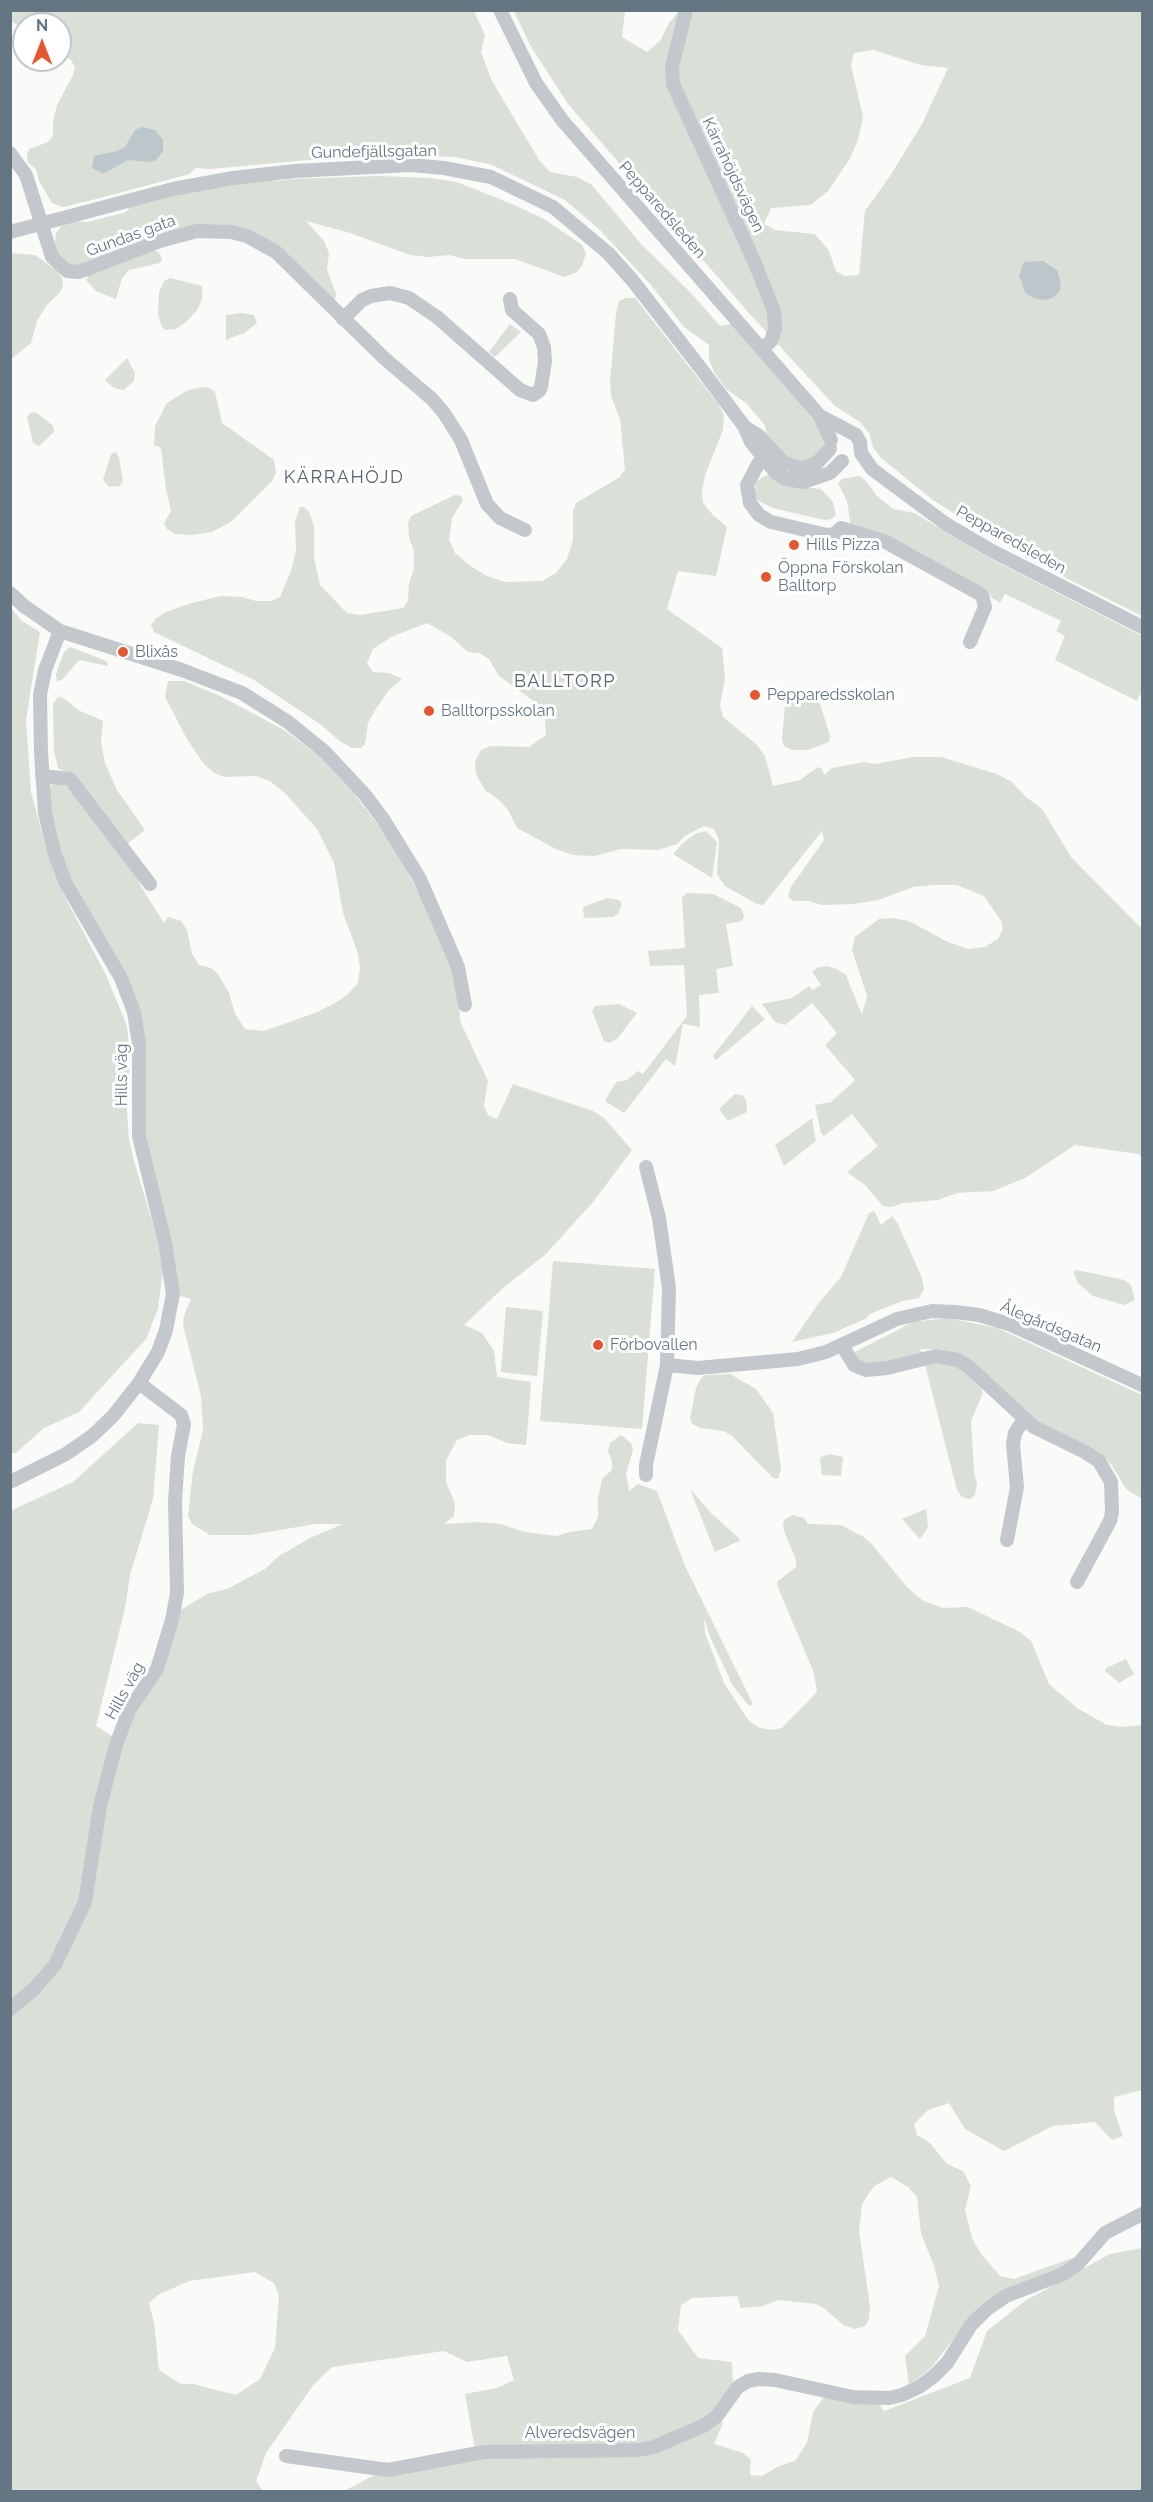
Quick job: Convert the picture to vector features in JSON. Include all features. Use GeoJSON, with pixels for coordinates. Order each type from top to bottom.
{"type":"FeatureCollection","features":[{"type":"Feature","properties":{"kind":"street","name":"Pepparedsleden"},"geometry":{"type":"LineString","coordinates":[[500,10],[536,83],[562,120],[820,416],[849,431]]}},
{"type":"Feature","properties":{"kind":"street","name":"Kärrahöjdsvägen"},"geometry":{"type":"LineString","coordinates":[[686,10],[672,67],[673,84],[754,261],[774,311],[775,329],[771,341],[762,349]]}},
{"type":"Feature","properties":{"kind":"street","name":"Gundas gata"},"geometry":{"type":"LineString","coordinates":[[10,153],[26,175],[52,257],[61,268],[72,272],[87,269],[180,235],[215,231],[247,236],[284,258],[343,320],[432,399],[461,440],[487,504],[500,518],[525,530]]}},
{"type":"Feature","properties":{"kind":"street","name":"Gundefjällsgatan"},"geometry":{"type":"LineString","coordinates":[[10,232],[174,189],[233,178],[295,171],[411,165],[444,168],[491,177],[554,207],[608,253],[633,281],[744,426],[751,442],[769,456],[803,468],[817,464],[830,445]]}},
{"type":"Feature","properties":{"kind":"street"},"geometry":{"type":"LineString","coordinates":[[343,320],[362,300],[371,296],[390,293],[409,298],[437,316],[520,390],[533,395],[541,387],[546,361],[544,347],[539,334],[512,310],[510,299]]}},
{"type":"Feature","properties":{"kind":"street","name":"Pepparedsleden"},"geometry":{"type":"LineString","coordinates":[[820,416],[830,445]]}},
{"type":"Feature","properties":{"kind":"street"},"geometry":{"type":"LineString","coordinates":[[849,431],[858,437],[860,449],[856,457],[845,462],[834,457],[830,445],[837,433],[849,431]]}},
{"type":"Feature","properties":{"kind":"street","name":"Pepparedsleden"},"geometry":{"type":"LineString","coordinates":[[860,449],[872,469],[916,504],[967,537],[1143,627]]}},
{"type":"Feature","properties":{"kind":"street","name":"Gundefjällsgatan"},"geometry":{"type":"LineString","coordinates":[[769,456],[775,472],[786,478],[804,482],[830,473],[845,462]]}},
{"type":"Feature","properties":{"kind":"street"},"geometry":{"type":"LineString","coordinates":[[769,456],[753,471],[747,485],[750,503],[759,515],[771,522],[827,535],[835,534],[841,528],[884,541],[982,595],[986,607],[970,642]]}},
{"type":"Feature","properties":{"kind":"street","name":"Pepparedsleden"},"geometry":{"type":"LineString","coordinates":[[845,462],[872,469]]}},
{"type":"Feature","properties":{"kind":"street"},"geometry":{"type":"LineString","coordinates":[[10,593],[24,606],[60,631],[182,670],[242,693],[288,722],[326,752],[365,795],[383,819],[420,879],[458,967],[465,1005]]}},
{"type":"Feature","properties":{"kind":"street"},"geometry":{"type":"LineString","coordinates":[[60,631],[45,670],[40,695],[42,776],[60,776],[70,779],[150,884]]}},
{"type":"Feature","properties":{"kind":"street","name":"Hills väg"},"geometry":{"type":"LineString","coordinates":[[10,1482],[66,1454],[92,1436],[113,1416],[139,1383],[158,1352],[173,1294],[165,1243],[139,1136],[140,1074],[137,1026],[121,978],[65,882],[48,826],[42,776]]}},
{"type":"Feature","properties":{"kind":"street"},"geometry":{"type":"LineString","coordinates":[[646,1167],[659,1218],[669,1279],[667,1365],[646,1465],[646,1475]]}},
{"type":"Feature","properties":{"kind":"street","name":"Ålegårdsgatan"},"geometry":{"type":"LineString","coordinates":[[667,1365],[698,1368],[770,1363],[812,1356],[842,1345],[897,1319],[932,1311],[967,1313],[1009,1324],[1143,1385]]}},
{"type":"Feature","properties":{"kind":"street"},"geometry":{"type":"LineString","coordinates":[[842,1345],[854,1365],[866,1370],[887,1368],[936,1356],[958,1360],[969,1367],[1039,1431],[1094,1456],[1099,1461],[1111,1482],[1113,1505],[1110,1521],[1077,1582]]}},
{"type":"Feature","properties":{"kind":"street","name":"Hills väg"},"geometry":{"type":"LineString","coordinates":[[10,2009],[33,1990],[55,1965],[85,1902],[100,1806],[116,1745],[129,1710],[157,1669],[172,1620],[177,1593],[175,1502],[178,1456],[184,1420],[170,1406],[139,1383]]}},
{"type":"Feature","properties":{"kind":"street"},"geometry":{"type":"LineString","coordinates":[[1007,1540],[1017,1487],[1013,1444],[1015,1433],[1024,1419]]}},
{"type":"Feature","properties":{"kind":"street","name":"Alveredsvägen"},"geometry":{"type":"LineString","coordinates":[[286,2456],[388,2470],[495,2451],[639,2450],[705,2425],[717,2416],[738,2387],[748,2381],[759,2379],[775,2380],[853,2397],[889,2398],[902,2395],[919,2387],[934,2376],[946,2363],[971,2325],[987,2309],[1006,2296],[1063,2274],[1078,2264],[1105,2233],[1143,2214]]}},
{"type":"Feature","properties":{"kind":"shaded area"},"geometry":{"type":"Polygon","coordinates":[[[11,10],[474,11],[485,35],[481,52],[492,81],[539,160],[550,172],[577,177],[592,185],[641,244],[690,292],[720,326],[731,324],[822,428],[825,445],[823,451],[804,463],[791,460],[767,436],[765,425],[746,403],[726,389],[714,372],[709,359],[709,345],[684,327],[651,285],[599,229],[565,200],[492,165],[456,157],[372,154],[211,169],[195,168],[190,174],[96,199],[63,207],[52,203],[39,181],[36,169],[28,163],[27,156],[29,149],[48,142],[53,136],[57,105],[73,75],[75,67],[72,62],[72,12],[12,12],[11,21],[11,10]]]}},
{"type":"Feature","properties":{"kind":"shaded area"},"geometry":{"type":"Polygon","coordinates":[[[514,11],[625,11],[622,37],[647,52],[660,41],[669,23],[679,11],[1142,11],[1142,616],[1068,579],[971,524],[933,500],[881,458],[873,447],[869,433],[860,422],[835,406],[749,313],[568,104],[530,45],[514,11]],[[873,50],[854,53],[851,65],[863,117],[858,140],[849,160],[828,191],[811,205],[771,208],[764,224],[775,230],[815,234],[829,251],[836,271],[844,276],[859,275],[865,211],[922,124],[948,68],[921,65],[873,50]],[[1058,271],[1019,276],[1025,292],[1060,291],[1058,271]]]}},
{"type":"Feature","properties":{"kind":"shaded area"},"geometry":{"type":"Polygon","coordinates":[[[142,127],[155,130],[163,140],[163,151],[156,160],[150,162],[128,160],[103,174],[92,168],[94,156],[125,147],[135,130],[142,127]]]}},
{"type":"Feature","properties":{"kind":"shaded area"},"geometry":{"type":"Polygon","coordinates":[[[379,176],[430,178],[457,182],[512,204],[544,219],[582,245],[586,253],[582,266],[577,272],[564,277],[515,259],[465,259],[449,255],[428,257],[410,255],[350,233],[306,221],[324,241],[329,253],[327,269],[336,294],[333,301],[288,254],[228,227],[72,266],[60,259],[55,245],[56,233],[63,224],[72,221],[88,222],[126,212],[133,204],[201,188],[266,180],[379,176]]]}},
{"type":"Feature","properties":{"kind":"shaded area"},"geometry":{"type":"Polygon","coordinates":[[[150,250],[160,254],[162,259],[160,263],[129,270],[122,278],[116,299],[96,291],[86,280],[89,274],[150,250]]]}},
{"type":"Feature","properties":{"kind":"shaded area"},"geometry":{"type":"Polygon","coordinates":[[[11,253],[35,255],[57,271],[62,278],[63,286],[37,321],[31,343],[11,359],[11,253]]]}},
{"type":"Feature","properties":{"kind":"shaded area"},"geometry":{"type":"Polygon","coordinates":[[[1043,261],[1058,271],[1061,285],[1060,291],[1052,298],[1045,300],[1033,298],[1025,292],[1019,276],[1024,262],[1043,261]]]}},
{"type":"Feature","properties":{"kind":"shaded area"},"geometry":{"type":"Polygon","coordinates":[[[170,278],[202,286],[202,299],[197,310],[187,321],[176,329],[165,330],[158,313],[159,292],[164,281],[170,278]]]}},
{"type":"Feature","properties":{"kind":"shaded area"},"geometry":{"type":"Polygon","coordinates":[[[635,298],[719,405],[724,415],[723,430],[705,475],[702,493],[703,503],[727,527],[716,576],[678,571],[667,609],[722,648],[725,678],[720,705],[723,717],[757,745],[765,756],[773,786],[800,780],[818,767],[822,769],[824,775],[832,768],[864,762],[875,764],[913,757],[941,757],[997,774],[1012,782],[1042,809],[1071,857],[1142,929],[1142,1157],[1139,1154],[1075,1145],[1025,1178],[993,1191],[957,1193],[938,1200],[904,1203],[891,1207],[883,1206],[865,1185],[847,1172],[878,1146],[852,1114],[824,1136],[821,1133],[815,1105],[831,1102],[855,1080],[825,1045],[837,1033],[812,1003],[785,1025],[775,1022],[762,1004],[792,998],[809,986],[812,990],[821,985],[812,972],[819,967],[827,966],[846,975],[862,1015],[867,996],[852,950],[855,937],[879,919],[893,918],[909,921],[948,942],[968,949],[985,947],[998,939],[1003,929],[1001,921],[984,896],[957,885],[933,885],[913,887],[878,900],[853,904],[822,905],[808,901],[794,901],[788,897],[791,887],[824,840],[822,831],[763,905],[725,886],[717,874],[719,840],[714,829],[704,826],[685,836],[677,844],[658,850],[622,849],[594,856],[573,855],[556,849],[517,828],[508,810],[485,790],[476,774],[475,761],[481,750],[491,746],[529,747],[546,735],[545,720],[532,700],[499,676],[489,659],[479,653],[468,652],[450,636],[427,623],[391,637],[373,649],[367,663],[373,672],[389,673],[402,679],[389,690],[375,710],[368,723],[365,744],[361,748],[352,748],[341,742],[320,724],[254,680],[154,632],[151,625],[155,619],[166,612],[192,603],[221,596],[242,597],[256,601],[271,601],[280,597],[292,568],[296,550],[295,521],[300,507],[304,507],[309,512],[314,526],[314,558],[320,585],[347,613],[360,615],[403,608],[408,601],[409,584],[414,568],[414,552],[409,537],[408,523],[411,516],[455,495],[461,496],[463,500],[452,518],[449,540],[455,553],[469,565],[487,576],[505,582],[542,581],[556,573],[567,559],[573,540],[573,511],[576,503],[620,477],[625,469],[620,419],[611,396],[610,382],[616,313],[619,301],[635,298]]]}},
{"type":"Feature","properties":{"kind":"shaded area"},"geometry":{"type":"Polygon","coordinates":[[[241,313],[254,315],[257,323],[244,333],[226,340],[226,315],[241,313]]]}},
{"type":"Feature","properties":{"kind":"shaded area"},"geometry":{"type":"Polygon","coordinates":[[[510,324],[521,332],[495,357],[489,352],[510,324]]]}},
{"type":"Feature","properties":{"kind":"shaded area"},"geometry":{"type":"Polygon","coordinates":[[[127,358],[135,373],[134,381],[124,390],[114,388],[105,380],[127,358]]]}},
{"type":"Feature","properties":{"kind":"shaded area"},"geometry":{"type":"Polygon","coordinates":[[[202,387],[215,392],[222,423],[274,460],[276,473],[272,481],[231,522],[212,532],[192,535],[175,534],[167,529],[164,523],[171,511],[161,448],[154,445],[155,426],[167,403],[186,391],[202,387]]]}},
{"type":"Feature","properties":{"kind":"shaded area"},"geometry":{"type":"Polygon","coordinates":[[[31,412],[37,413],[53,426],[54,432],[39,446],[33,443],[27,417],[31,412]]]}},
{"type":"Feature","properties":{"kind":"shaded area"},"geometry":{"type":"Polygon","coordinates":[[[116,452],[123,481],[120,486],[109,487],[103,480],[111,454],[116,452]]]}},
{"type":"Feature","properties":{"kind":"shaded area"},"geometry":{"type":"Polygon","coordinates":[[[766,475],[801,487],[821,489],[833,502],[836,515],[832,519],[824,520],[773,508],[757,500],[754,493],[756,482],[766,475]]]}},
{"type":"Feature","properties":{"kind":"shaded area"},"geometry":{"type":"Polygon","coordinates":[[[860,476],[876,495],[893,509],[914,513],[991,559],[1142,636],[1142,691],[1137,701],[1055,660],[1065,636],[1056,631],[1061,621],[1005,594],[1000,603],[992,598],[988,591],[910,547],[851,527],[847,501],[838,483],[842,479],[860,476]]]}},
{"type":"Feature","properties":{"kind":"shaded area"},"geometry":{"type":"Polygon","coordinates":[[[10,607],[22,621],[40,632],[26,720],[31,792],[58,884],[106,975],[127,1026],[130,1055],[127,1111],[129,1139],[155,1231],[163,1270],[158,1309],[146,1339],[79,1412],[44,1428],[16,1453],[10,1453],[10,607]]]}},
{"type":"Feature","properties":{"kind":"shaded area"},"geometry":{"type":"Polygon","coordinates":[[[70,647],[104,660],[108,666],[79,660],[63,679],[57,682],[56,674],[64,652],[70,647]]]}},
{"type":"Feature","properties":{"kind":"shaded area"},"geometry":{"type":"Polygon","coordinates":[[[168,681],[184,681],[220,696],[284,730],[320,757],[354,794],[388,838],[439,929],[457,971],[460,1021],[488,1081],[484,1106],[488,1115],[497,1119],[513,1084],[593,1111],[604,1118],[632,1150],[593,1202],[545,1255],[504,1287],[464,1325],[482,1333],[494,1351],[497,1377],[531,1382],[526,1445],[507,1443],[488,1435],[469,1435],[457,1440],[446,1460],[446,1482],[455,1503],[454,1516],[444,1524],[479,1522],[500,1524],[525,1532],[557,1536],[592,1529],[598,1517],[598,1498],[602,1479],[612,1470],[612,1461],[608,1451],[610,1443],[621,1435],[631,1443],[633,1450],[626,1473],[629,1491],[638,1484],[657,1491],[685,1566],[753,1704],[749,1706],[733,1686],[710,1637],[704,1618],[705,1633],[724,1683],[749,1721],[760,1728],[771,1730],[782,1728],[817,1692],[814,1673],[777,1585],[778,1581],[796,1567],[796,1560],[783,1524],[785,1519],[793,1515],[804,1518],[808,1524],[841,1525],[862,1536],[871,1543],[906,1586],[922,1600],[942,1608],[968,1607],[1020,1632],[1031,1641],[1049,1684],[1077,1708],[1107,1725],[1122,1727],[1142,1725],[1142,2090],[1114,2097],[1114,2111],[1123,2136],[1112,2140],[1095,2122],[1053,2126],[1004,2151],[965,2129],[949,2103],[928,2110],[914,2124],[917,2135],[930,2143],[947,2164],[963,2171],[971,2186],[965,2210],[972,2238],[981,2254],[1000,2276],[1014,2279],[1075,2257],[1073,2262],[1056,2272],[999,2293],[980,2305],[931,2368],[909,2385],[905,2356],[925,2336],[939,2286],[921,2233],[917,2197],[908,2187],[891,2177],[874,2186],[862,2204],[859,2231],[870,2307],[869,2319],[865,2326],[855,2329],[843,2325],[816,2304],[778,2300],[763,2306],[741,2308],[737,2296],[692,2298],[681,2305],[678,2330],[698,2358],[732,2362],[733,2387],[716,2407],[723,2423],[714,2444],[743,2453],[751,2460],[750,2475],[762,2476],[779,2466],[795,2461],[807,2443],[813,2412],[825,2396],[879,2404],[884,2411],[970,2378],[987,2331],[1025,2301],[1110,2254],[1142,2248],[1142,2491],[344,2491],[390,2467],[475,2450],[465,2394],[497,2388],[514,2380],[507,2356],[467,2362],[444,2351],[332,2367],[314,2384],[266,2453],[256,2481],[263,2491],[11,2491],[10,1511],[73,1482],[138,1423],[159,1425],[153,1499],[130,1575],[125,1608],[96,1726],[120,1741],[179,1611],[207,1594],[227,1589],[265,1569],[279,1556],[310,1538],[343,1524],[315,1524],[251,1535],[210,1535],[192,1524],[188,1516],[193,1471],[203,1430],[201,1396],[183,1325],[191,1299],[180,1296],[178,1291],[145,1131],[144,1033],[67,874],[60,855],[49,806],[51,785],[55,783],[64,785],[71,790],[137,876],[140,885],[164,923],[168,917],[181,921],[187,930],[192,954],[199,965],[211,968],[218,974],[229,993],[235,1014],[245,1029],[264,1031],[315,1013],[335,1003],[347,995],[358,983],[360,968],[358,953],[343,913],[334,863],[317,829],[286,794],[270,781],[256,776],[225,777],[214,773],[204,764],[188,741],[165,697],[168,681]],[[255,2272],[189,2281],[158,2295],[149,2303],[154,2323],[159,2369],[181,2384],[193,2384],[236,2395],[260,2379],[275,2348],[279,2296],[274,2283],[255,2272]]]}},
{"type":"Feature","properties":{"kind":"shaded area"},"geometry":{"type":"Polygon","coordinates":[[[806,692],[819,700],[830,736],[829,742],[808,750],[792,750],[784,746],[782,740],[785,705],[791,695],[806,692]]]}},
{"type":"Feature","properties":{"kind":"shaded area"},"geometry":{"type":"Polygon","coordinates":[[[58,697],[64,698],[78,710],[103,721],[101,742],[105,763],[117,790],[145,830],[126,845],[76,778],[58,768],[54,751],[53,704],[58,697]]]}},
{"type":"Feature","properties":{"kind":"shaded area"},"geometry":{"type":"Polygon","coordinates":[[[706,831],[717,842],[712,878],[673,854],[695,834],[706,831]]]}},
{"type":"Feature","properties":{"kind":"shaded area"},"geometry":{"type":"Polygon","coordinates":[[[687,893],[713,894],[741,908],[744,916],[742,921],[726,924],[733,966],[716,969],[719,993],[699,995],[700,1027],[683,1024],[675,1066],[666,1059],[624,1113],[605,1101],[616,1082],[627,1080],[638,1071],[643,1074],[687,1016],[684,965],[650,966],[648,951],[685,948],[682,897],[687,893]]]}},
{"type":"Feature","properties":{"kind":"shaded area"},"geometry":{"type":"Polygon","coordinates":[[[607,898],[619,900],[622,904],[618,914],[613,917],[584,918],[583,907],[607,898]]]}},
{"type":"Feature","properties":{"kind":"shaded area"},"geometry":{"type":"Polygon","coordinates":[[[619,1004],[637,1013],[618,1038],[609,1043],[604,1041],[592,1011],[595,1006],[619,1004]]]}},
{"type":"Feature","properties":{"kind":"shaded area"},"geometry":{"type":"Polygon","coordinates":[[[752,1006],[765,1019],[716,1060],[713,1056],[752,1006]]]}},
{"type":"Feature","properties":{"kind":"shaded area"},"geometry":{"type":"Polygon","coordinates":[[[735,1094],[742,1095],[746,1100],[747,1112],[728,1121],[719,1109],[735,1094]]]}},
{"type":"Feature","properties":{"kind":"shaded area"},"geometry":{"type":"Polygon","coordinates":[[[812,1118],[816,1141],[784,1166],[775,1145],[812,1118]]]}},
{"type":"Feature","properties":{"kind":"shaded area"},"geometry":{"type":"Polygon","coordinates":[[[874,1211],[881,1225],[892,1216],[897,1222],[922,1278],[924,1289],[919,1298],[902,1301],[870,1314],[867,1318],[833,1333],[792,1342],[818,1304],[841,1277],[869,1213],[874,1211]]]}},
{"type":"Feature","properties":{"kind":"shaded area","name":"Förbovallen"},"geometry":{"type":"Polygon","coordinates":[[[553,1261],[655,1269],[642,1429],[540,1421],[553,1261]]]}},
{"type":"Feature","properties":{"kind":"shaded area"},"geometry":{"type":"Polygon","coordinates":[[[1077,1270],[1124,1280],[1131,1285],[1135,1300],[1124,1305],[1093,1296],[1078,1283],[1073,1272],[1077,1270]]]}},
{"type":"Feature","properties":{"kind":"shaded area"},"geometry":{"type":"Polygon","coordinates":[[[506,1307],[543,1311],[537,1376],[501,1372],[506,1307]]]}},
{"type":"Feature","properties":{"kind":"shaded area"},"geometry":{"type":"Polygon","coordinates":[[[948,1318],[997,1328],[1142,1395],[1142,1499],[1126,1489],[1111,1464],[1100,1453],[1053,1432],[969,1359],[939,1349],[919,1349],[922,1352],[919,1355],[895,1362],[860,1364],[855,1354],[913,1322],[948,1318]]]}},
{"type":"Feature","properties":{"kind":"shaded area"},"geometry":{"type":"Polygon","coordinates":[[[936,1361],[954,1362],[980,1386],[983,1393],[971,1421],[974,1472],[977,1484],[975,1495],[970,1499],[962,1497],[957,1490],[925,1365],[936,1361]]]}},
{"type":"Feature","properties":{"kind":"shaded area"},"geometry":{"type":"Polygon","coordinates":[[[730,1374],[756,1389],[773,1413],[781,1469],[778,1479],[773,1478],[732,1436],[724,1431],[700,1428],[692,1424],[690,1419],[696,1388],[702,1377],[730,1374]]]}},
{"type":"Feature","properties":{"kind":"shaded area"},"geometry":{"type":"Polygon","coordinates":[[[830,1454],[843,1457],[841,1476],[822,1475],[821,1457],[830,1454]]]}},
{"type":"Feature","properties":{"kind":"shaded area"},"geometry":{"type":"Polygon","coordinates":[[[690,1489],[712,1514],[741,1540],[715,1552],[690,1489]]]}},
{"type":"Feature","properties":{"kind":"shaded area"},"geometry":{"type":"Polygon","coordinates":[[[926,1509],[928,1527],[920,1539],[902,1519],[926,1509]]]}},
{"type":"Feature","properties":{"kind":"shaded area"},"geometry":{"type":"Polygon","coordinates":[[[1126,1659],[1134,1674],[1119,1683],[1105,1671],[1106,1668],[1126,1659]]]}},
{"type":"Feature","properties":{"kind":"place","name":"Hills Pizza"},"geometry":{"type":"Point","coordinates":[794,545]}},
{"type":"Feature","properties":{"kind":"place","name":"Öppna Förskolan Balltorp"},"geometry":{"type":"Point","coordinates":[766,577]}},
{"type":"Feature","properties":{"kind":"place","name":"Blixås"},"geometry":{"type":"Point","coordinates":[123,652]}},
{"type":"Feature","properties":{"kind":"place","name":"Pepparedsskolan"},"geometry":{"type":"Point","coordinates":[755,695]}},
{"type":"Feature","properties":{"kind":"place","name":"Balltorpsskolan"},"geometry":{"type":"Point","coordinates":[429,711]}},
{"type":"Feature","properties":{"kind":"place","name":"Förbovallen"},"geometry":{"type":"Point","coordinates":[598,1345]}},
{"type":"Feature","properties":{"kind":"district","name":"KÄRRAHÖJD"},"geometry":{"type":"Point","coordinates":[344,478]}},
{"type":"Feature","properties":{"kind":"district","name":"BALLTORP"},"geometry":{"type":"Point","coordinates":[565,682]}}]}
